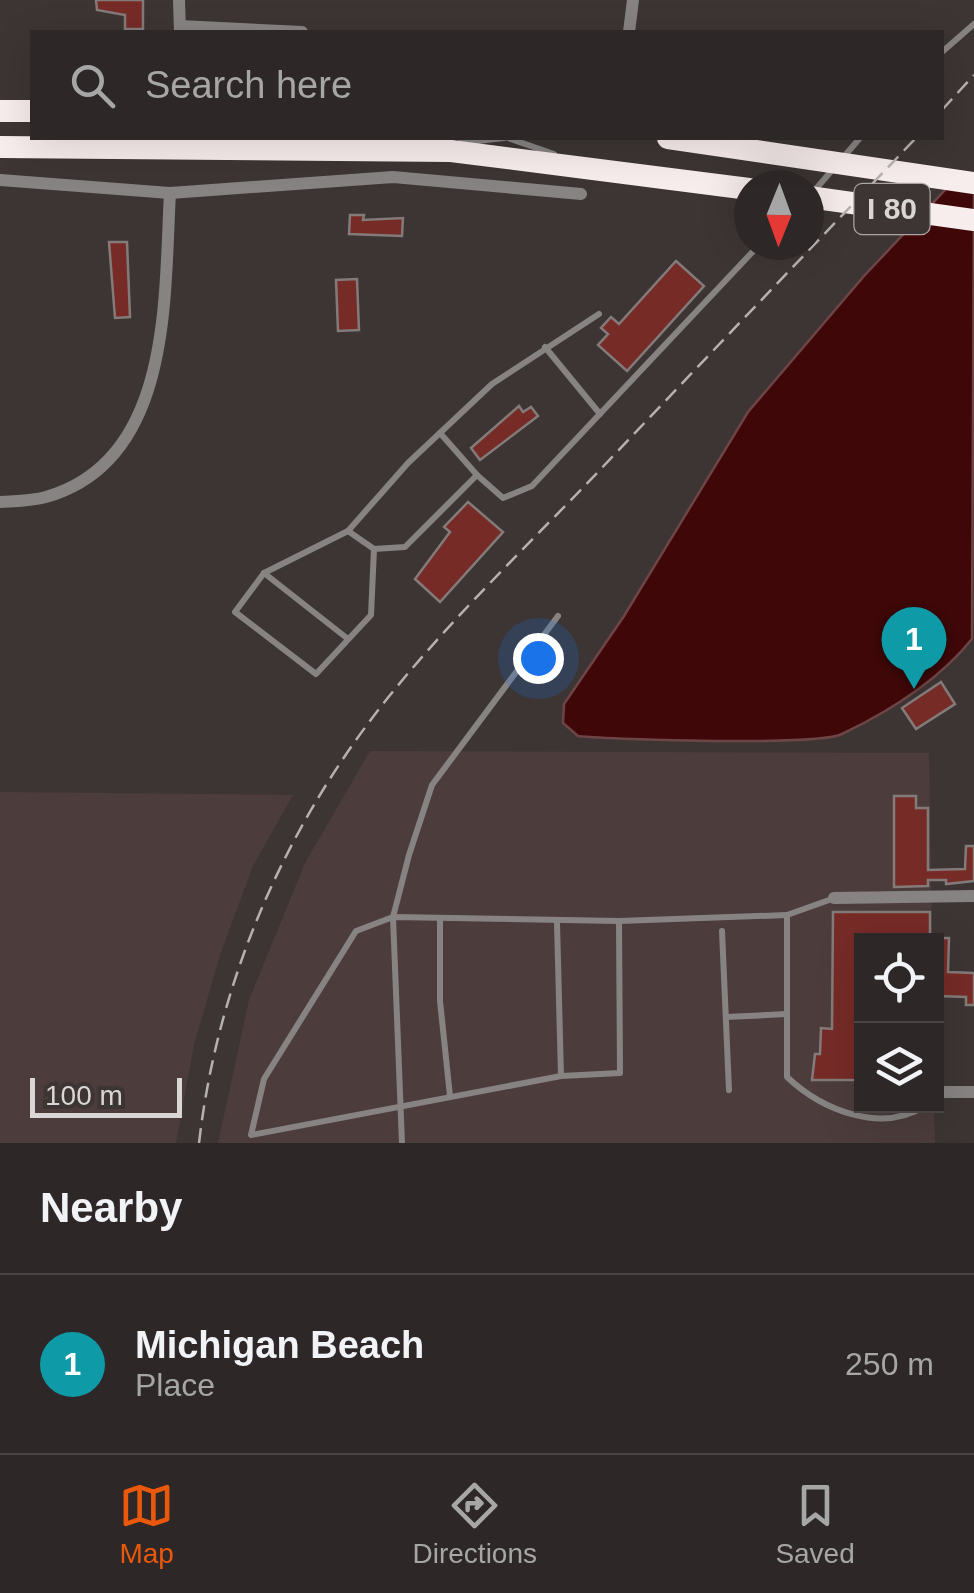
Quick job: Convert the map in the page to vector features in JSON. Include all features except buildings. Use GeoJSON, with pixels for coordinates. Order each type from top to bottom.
{"type":"FeatureCollection","features":[{"type":"Feature","properties":{"kind":"highway"},"geometry":{"type":"LineString","coordinates":[[0,111],[30,111]]}},
{"type":"Feature","properties":{"kind":"highway","name":"I 80"},"geometry":{"type":"LineString","coordinates":[[682,140],[974,183]]}},
{"type":"Feature","properties":{"kind":"highway"},"geometry":{"type":"LineString","coordinates":[[0,146],[399,150],[588,166],[734,186]]}},
{"type":"Feature","properties":{"kind":"highway","name":"I 80"},"geometry":{"type":"LineString","coordinates":[[824,199],[974,220]]}},
{"type":"Feature","properties":{"kind":"street"},"geometry":{"type":"LineString","coordinates":[[180,0],[180,29],[221,30]]}},
{"type":"Feature","properties":{"kind":"street"},"geometry":{"type":"LineString","coordinates":[[629,30],[633,0]]}},
{"type":"Feature","properties":{"kind":"street"},"geometry":{"type":"LineString","coordinates":[[0,180],[170,193],[392,177],[581,194]]}},
{"type":"Feature","properties":{"kind":"street"},"geometry":{"type":"LineString","coordinates":[[0,502],[47,497],[96,472],[130,437],[156,355],[170,193]]}},
{"type":"Feature","properties":{"kind":"street"},"geometry":{"type":"LineString","coordinates":[[834,898],[974,896]]}},
{"type":"Feature","properties":{"kind":"street"},"geometry":{"type":"LineString","coordinates":[[944,1095],[974,1092]]}},
{"type":"Feature","properties":{"kind":"lane"},"geometry":{"type":"LineString","coordinates":[[944,50],[974,24]]}},
{"type":"Feature","properties":{"kind":"lane"},"geometry":{"type":"LineString","coordinates":[[399,150],[488,140]]}},
{"type":"Feature","properties":{"kind":"lane"},"geometry":{"type":"LineString","coordinates":[[512,140],[588,166]]}},
{"type":"Feature","properties":{"kind":"lane"},"geometry":{"type":"LineString","coordinates":[[824,180],[858,140]]}},
{"type":"Feature","properties":{"kind":"lane"},"geometry":{"type":"LineString","coordinates":[[440,434],[503,498],[532,486],[744,260]]}},
{"type":"Feature","properties":{"kind":"lane"},"geometry":{"type":"LineString","coordinates":[[374,550],[371,614],[316,674],[235,612],[264,573],[348,530],[492,384],[599,314]]}},
{"type":"Feature","properties":{"kind":"lane"},"geometry":{"type":"LineString","coordinates":[[545,347],[600,414]]}},
{"type":"Feature","properties":{"kind":"lane"},"geometry":{"type":"LineString","coordinates":[[348,530],[374,550],[405,548],[477,475]]}},
{"type":"Feature","properties":{"kind":"lane"},"geometry":{"type":"LineString","coordinates":[[264,573],[348,639]]}},
{"type":"Feature","properties":{"kind":"lane"},"geometry":{"type":"LineString","coordinates":[[402,1143],[393,916],[432,784],[558,616]]}},
{"type":"Feature","properties":{"kind":"lane"},"geometry":{"type":"LineString","coordinates":[[619,921],[620,1074],[560,1076],[251,1135],[264,1080],[356,931],[393,916],[556,922],[786,915],[834,898]]}},
{"type":"Feature","properties":{"kind":"lane"},"geometry":{"type":"LineString","coordinates":[[786,915],[787,1077],[808,1096],[848,1113],[879,1120],[910,1113]]}},
{"type":"Feature","properties":{"kind":"lane"},"geometry":{"type":"LineString","coordinates":[[440,918],[440,1001],[450,1096]]}},
{"type":"Feature","properties":{"kind":"lane"},"geometry":{"type":"LineString","coordinates":[[556,922],[560,1076]]}},
{"type":"Feature","properties":{"kind":"lane"},"geometry":{"type":"LineString","coordinates":[[722,931],[729,1090]]}},
{"type":"Feature","properties":{"kind":"lane"},"geometry":{"type":"LineString","coordinates":[[726,1017],[787,1014]]}},
{"type":"Feature","properties":{"kind":"shaded area"},"geometry":{"type":"Polygon","coordinates":[[[962,172],[974,182],[972,639],[912,694],[842,734],[758,741],[578,736],[563,723],[564,704],[624,616],[748,412],[864,276],[962,172]]]}},
{"type":"Feature","properties":{"kind":"shaded area"},"geometry":{"type":"Polygon","coordinates":[[[370,751],[929,753],[932,933],[854,933],[854,1113],[934,1113],[935,1143],[218,1143],[249,1000],[305,863],[370,751]]]}},
{"type":"Feature","properties":{"kind":"shaded area"},"geometry":{"type":"Polygon","coordinates":[[[0,792],[293,795],[253,866],[220,955],[194,1045],[176,1143],[0,1143],[0,792]]]}},
{"type":"Feature","properties":{"kind":"railway"},"geometry":{"type":"LineString","coordinates":[[944,108],[974,75]]}},
{"type":"Feature","properties":{"kind":"railway"},"geometry":{"type":"LineString","coordinates":[[199,1143],[209,1081],[241,960],[291,846],[357,739],[468,606],[914,140]]}},
{"type":"Feature","properties":{"kind":"place","name":"Michigan Beach"},"geometry":{"type":"Point","coordinates":[914,689]}}]}
